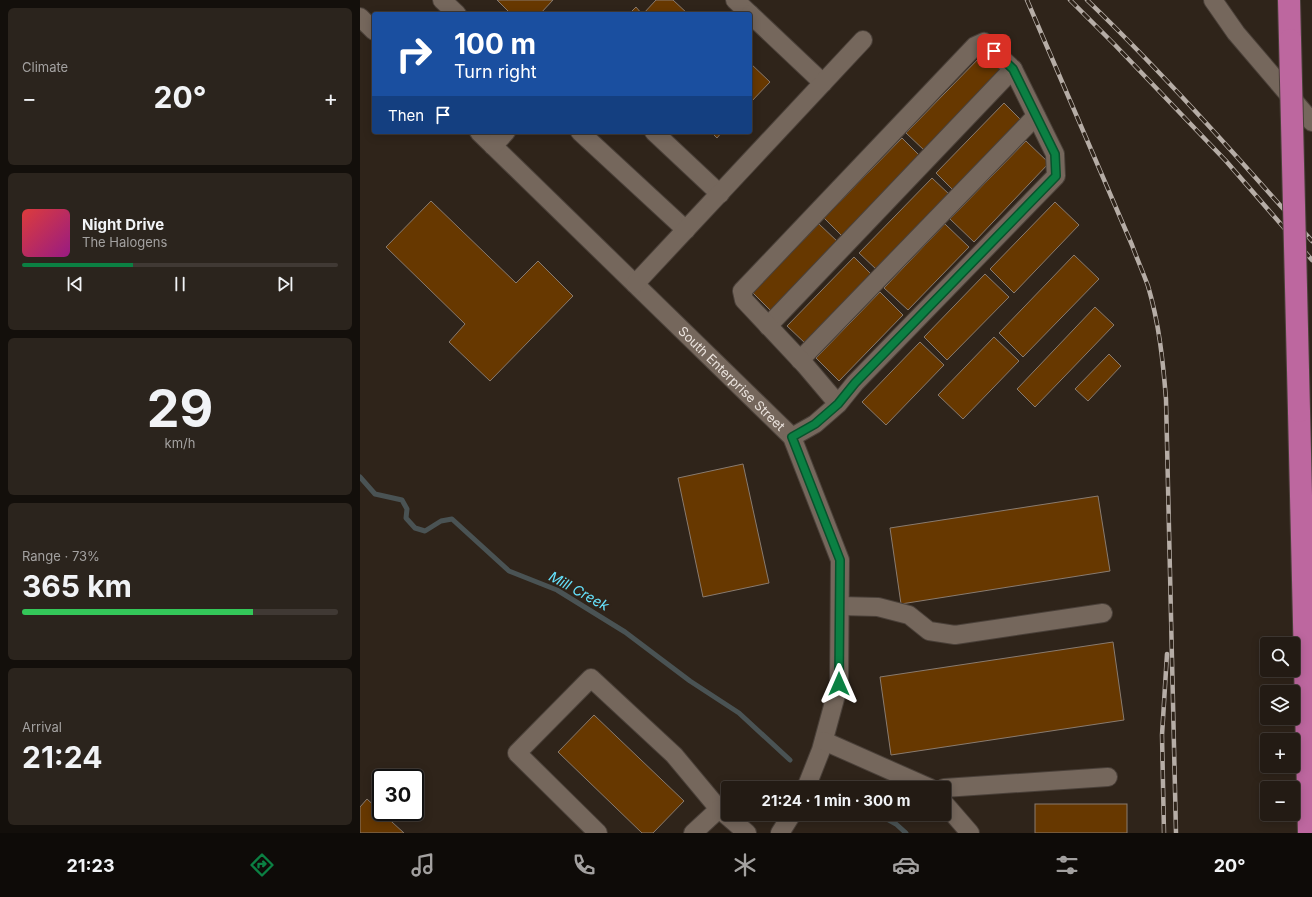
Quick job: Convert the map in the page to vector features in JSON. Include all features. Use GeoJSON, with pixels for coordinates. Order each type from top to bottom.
{"type":"FeatureCollection","features":[{"type":"Feature","properties":{"kind":"highway"},"geometry":{"type":"LineString","coordinates":[[1289,0],[1309,833]]}},
{"type":"Feature","properties":{"kind":"street"},"geometry":{"type":"LineString","coordinates":[[442,0],[455,12]]}},
{"type":"Feature","properties":{"kind":"street"},"geometry":{"type":"LineString","coordinates":[[735,0],[748,12]]}},
{"type":"Feature","properties":{"kind":"street"},"geometry":{"type":"LineString","coordinates":[[1213,0],[1236,33],[1312,122]]}},
{"type":"Feature","properties":{"kind":"street"},"geometry":{"type":"LineString","coordinates":[[752,16],[823,83]]}},
{"type":"Feature","properties":{"kind":"street"},"geometry":{"type":"LineString","coordinates":[[360,17],[372,28]]}},
{"type":"Feature","properties":{"kind":"street"},"geometry":{"type":"LineString","coordinates":[[636,284],[863,40]]}},
{"type":"Feature","properties":{"kind":"street"},"geometry":{"type":"LineString","coordinates":[[792,437],[815,424],[838,404],[855,383],[1056,176],[1055,154],[1013,69],[984,42],[974,46],[742,291],[744,300],[800,360],[838,404]]}},
{"type":"Feature","properties":{"kind":"street"},"geometry":{"type":"LineString","coordinates":[[768,326],[1013,69]]}},
{"type":"Feature","properties":{"kind":"street"},"geometry":{"type":"LineString","coordinates":[[800,360],[1036,116]]}},
{"type":"Feature","properties":{"kind":"street","name":"South Enterprise Street"},"geometry":{"type":"LineString","coordinates":[[481,134],[792,437],[840,560],[839,684],[824,741],[809,781]]}},
{"type":"Feature","properties":{"kind":"street"},"geometry":{"type":"LineString","coordinates":[[494,146],[504,134]]}},
{"type":"Feature","properties":{"kind":"street"},"geometry":{"type":"LineString","coordinates":[[582,134],[686,230]]}},
{"type":"Feature","properties":{"kind":"street"},"geometry":{"type":"LineString","coordinates":[[656,134],[720,194]]}},
{"type":"Feature","properties":{"kind":"street"},"geometry":{"type":"LineString","coordinates":[[840,606],[878,607],[909,616],[929,631],[955,635],[1103,613]]}},
{"type":"Feature","properties":{"kind":"street"},"geometry":{"type":"LineString","coordinates":[[598,833],[517,753],[592,678],[674,755],[719,808],[747,833]]}},
{"type":"Feature","properties":{"kind":"street"},"geometry":{"type":"LineString","coordinates":[[824,741],[914,781]]}},
{"type":"Feature","properties":{"kind":"street"},"geometry":{"type":"LineString","coordinates":[[951,788],[1108,777]]}},
{"type":"Feature","properties":{"kind":"street"},"geometry":{"type":"LineString","coordinates":[[693,833],[719,808]]}},
{"type":"Feature","properties":{"kind":"street"},"geometry":{"type":"LineString","coordinates":[[951,811],[970,833]]}},
{"type":"Feature","properties":{"kind":"street"},"geometry":{"type":"LineString","coordinates":[[780,833],[788,821]]}},
{"type":"Feature","properties":{"kind":"building"},"geometry":{"type":"Polygon","coordinates":[[[497,0],[553,0],[542,12],[509,12],[497,0]]]}},
{"type":"Feature","properties":{"kind":"building"},"geometry":{"type":"Polygon","coordinates":[[[656,0],[673,0],[686,12],[645,12],[656,0]]]}},
{"type":"Feature","properties":{"kind":"building"},"geometry":{"type":"Polygon","coordinates":[[[636,7],[640,12],[631,12],[636,7]]]}},
{"type":"Feature","properties":{"kind":"building"},"geometry":{"type":"Polygon","coordinates":[[[985,52],[1004,70],[925,151],[906,133],[985,52]]]}},
{"type":"Feature","properties":{"kind":"building"},"geometry":{"type":"Polygon","coordinates":[[[752,65],[770,82],[752,101],[752,65]]]}},
{"type":"Feature","properties":{"kind":"building"},"geometry":{"type":"Polygon","coordinates":[[[1004,103],[1021,120],[954,191],[936,173],[1004,103]]]}},
{"type":"Feature","properties":{"kind":"building"},"geometry":{"type":"Polygon","coordinates":[[[713,134],[720,134],[717,138],[713,134]]]}},
{"type":"Feature","properties":{"kind":"building"},"geometry":{"type":"Polygon","coordinates":[[[902,138],[921,157],[843,237],[824,218],[902,138]]]}},
{"type":"Feature","properties":{"kind":"building"},"geometry":{"type":"Polygon","coordinates":[[[1026,141],[1049,163],[974,242],[950,219],[1026,141]]]}},
{"type":"Feature","properties":{"kind":"building"},"geometry":{"type":"Polygon","coordinates":[[[932,178],[950,195],[877,270],[859,253],[932,178]]]}},
{"type":"Feature","properties":{"kind":"building"},"geometry":{"type":"Polygon","coordinates":[[[431,201],[516,283],[538,261],[573,296],[490,381],[449,342],[465,324],[386,247],[431,201]]]}},
{"type":"Feature","properties":{"kind":"building"},"geometry":{"type":"Polygon","coordinates":[[[1055,202],[1079,225],[1014,293],[990,269],[1055,202]]]}},
{"type":"Feature","properties":{"kind":"building"},"geometry":{"type":"Polygon","coordinates":[[[819,224],[838,242],[771,311],[752,292],[819,224]]]}},
{"type":"Feature","properties":{"kind":"building"},"geometry":{"type":"Polygon","coordinates":[[[945,224],[969,247],[908,310],[884,288],[945,224]]]}},
{"type":"Feature","properties":{"kind":"building"},"geometry":{"type":"Polygon","coordinates":[[[1074,255],[1099,279],[1023,357],[999,333],[1074,255]]]}},
{"type":"Feature","properties":{"kind":"building"},"geometry":{"type":"Polygon","coordinates":[[[854,257],[872,275],[806,344],[787,326],[854,257]]]}},
{"type":"Feature","properties":{"kind":"building"},"geometry":{"type":"Polygon","coordinates":[[[985,274],[1009,297],[947,360],[924,337],[985,274]]]}},
{"type":"Feature","properties":{"kind":"building"},"geometry":{"type":"Polygon","coordinates":[[[880,292],[903,315],[839,381],[816,358],[880,292]]]}},
{"type":"Feature","properties":{"kind":"building"},"geometry":{"type":"Polygon","coordinates":[[[1095,307],[1114,325],[1035,407],[1017,389],[1095,307]]]}},
{"type":"Feature","properties":{"kind":"building"},"geometry":{"type":"Polygon","coordinates":[[[994,337],[1019,361],[963,419],[938,395],[994,337]]]}},
{"type":"Feature","properties":{"kind":"building"},"geometry":{"type":"Polygon","coordinates":[[[920,342],[944,365],[886,425],[862,402],[920,342]]]}},
{"type":"Feature","properties":{"kind":"building"},"geometry":{"type":"Polygon","coordinates":[[[1109,354],[1121,366],[1088,401],[1075,389],[1109,354]]]}},
{"type":"Feature","properties":{"kind":"building"},"geometry":{"type":"Polygon","coordinates":[[[743,464],[769,583],[703,597],[678,478],[743,464]]]}},
{"type":"Feature","properties":{"kind":"building"},"geometry":{"type":"Polygon","coordinates":[[[1098,496],[1110,571],[901,604],[890,528],[1098,496]]]}},
{"type":"Feature","properties":{"kind":"building"},"geometry":{"type":"Polygon","coordinates":[[[1113,642],[1124,720],[891,755],[880,677],[1113,642]]]}},
{"type":"Feature","properties":{"kind":"building"},"geometry":{"type":"Polygon","coordinates":[[[594,715],[684,801],[653,833],[642,833],[558,752],[594,715]]]}},
{"type":"Feature","properties":{"kind":"building"},"geometry":{"type":"Polygon","coordinates":[[[367,799],[372,804],[372,821],[391,821],[404,833],[360,833],[360,807],[367,799]]]}},
{"type":"Feature","properties":{"kind":"building"},"geometry":{"type":"Polygon","coordinates":[[[1035,804],[1127,804],[1127,833],[1035,833],[1035,804]]]}},
{"type":"Feature","properties":{"kind":"waterway","name":"Mill Creek"},"geometry":{"type":"LineString","coordinates":[[360,477],[375,494],[402,500],[407,509],[406,518],[415,528],[425,531],[441,521],[452,519],[509,571],[557,590],[625,632],[690,681],[739,713],[790,760]]}},
{"type":"Feature","properties":{"kind":"waterway","name":"Mill Creek"},"geometry":{"type":"LineString","coordinates":[[891,821],[906,833]]}},
{"type":"Feature","properties":{"kind":"railway"},"geometry":{"type":"LineString","coordinates":[[1027,0],[1132,245],[1148,286],[1158,328],[1166,399],[1176,833]]}},
{"type":"Feature","properties":{"kind":"railway"},"geometry":{"type":"LineString","coordinates":[[1070,0],[1226,161],[1312,260]]}},
{"type":"Feature","properties":{"kind":"railway"},"geometry":{"type":"LineString","coordinates":[[1087,0],[1174,88],[1312,241]]}},
{"type":"Feature","properties":{"kind":"railway"},"geometry":{"type":"LineString","coordinates":[[1164,833],[1162,735],[1167,654]]}},
{"type":"Feature","properties":{"kind":"route"},"geometry":{"type":"LineString","coordinates":[[839,684],[840,560],[792,437],[815,424],[838,404],[855,383],[1056,176],[1055,154],[1013,69],[994,51]]}}]}
